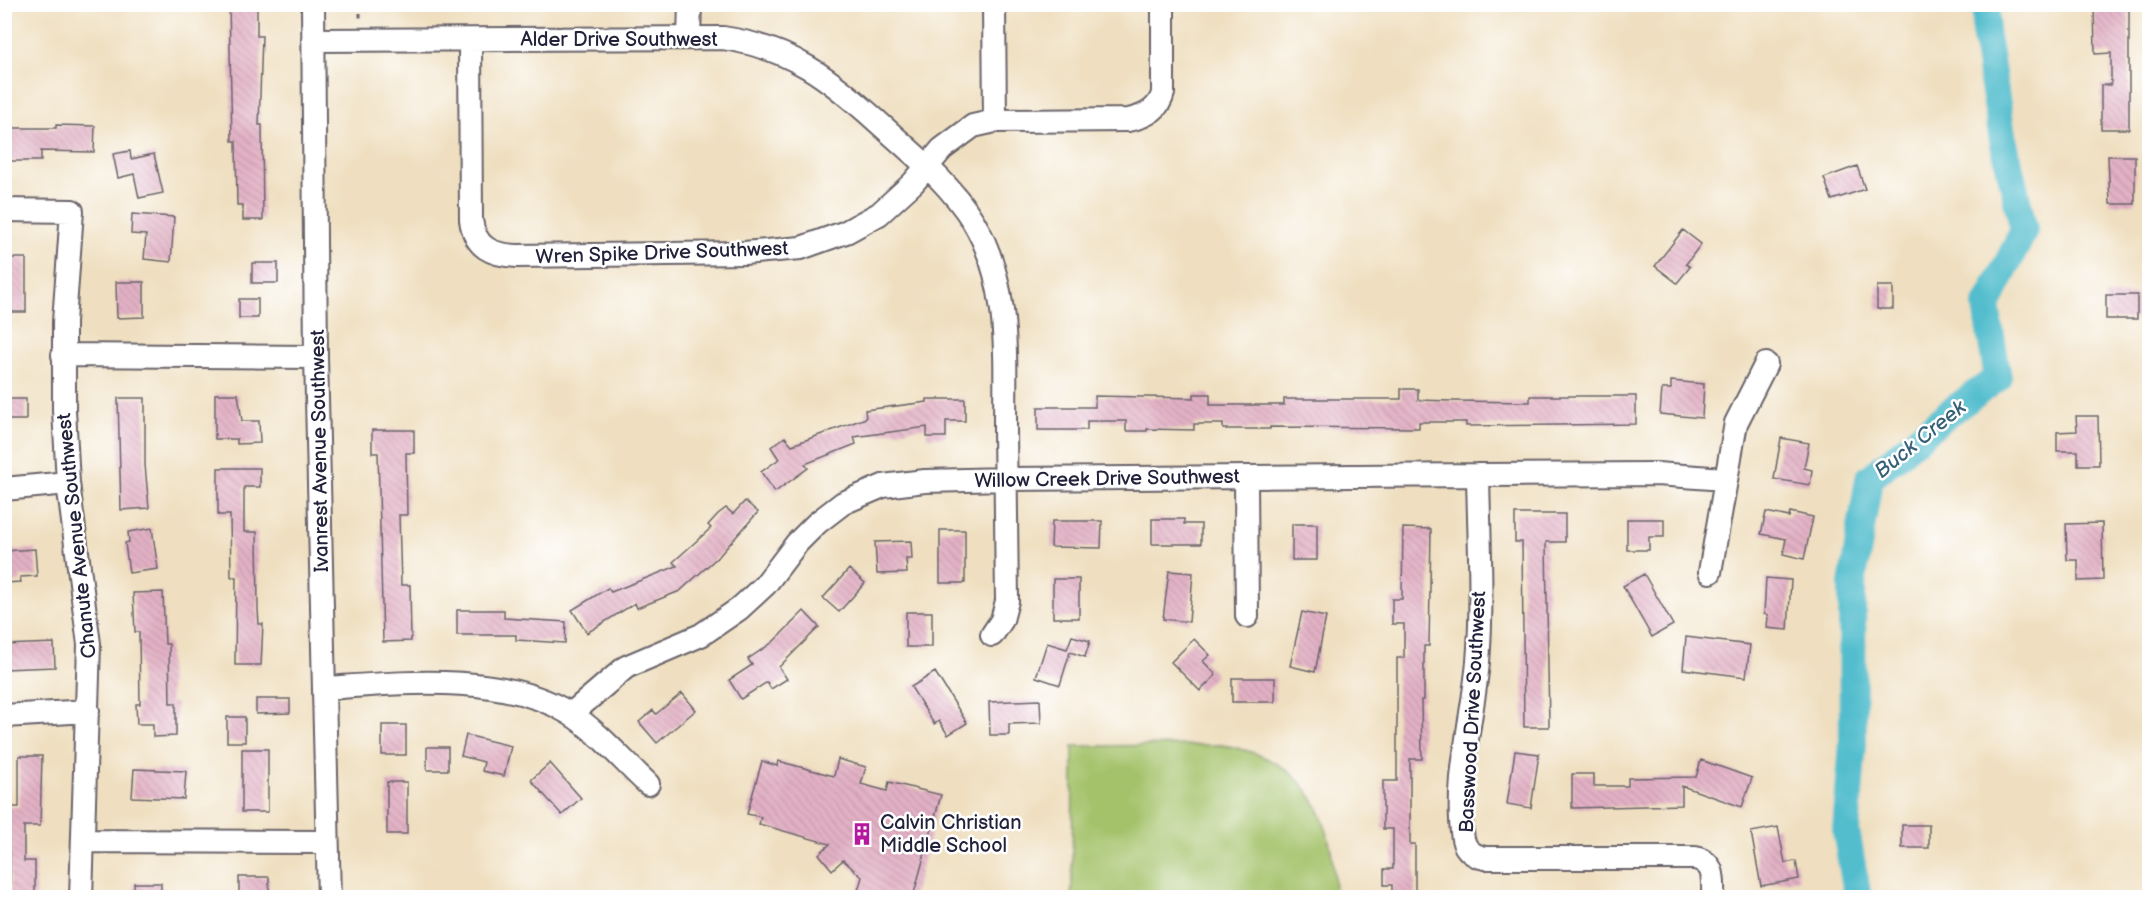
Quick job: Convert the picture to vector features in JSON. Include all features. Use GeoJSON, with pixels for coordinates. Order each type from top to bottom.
{"type":"FeatureCollection","features":[{"type":"Feature","properties":{"kind":"street","name":"Ivanrest Avenue Southwest"},"geometry":{"type":"LineString","coordinates":[[313,4],[316,357],[326,688],[329,897]]}},
{"type":"Feature","properties":{"kind":"street"},"geometry":{"type":"LineString","coordinates":[[689,37],[690,4]]}},
{"type":"Feature","properties":{"kind":"street"},"geometry":{"type":"LineString","coordinates":[[994,4],[995,121]]}},
{"type":"Feature","properties":{"kind":"street","name":"Wren Spike Drive Southwest"},"geometry":{"type":"LineString","coordinates":[[470,40],[471,220],[474,234],[481,245],[498,255],[517,256],[744,253],[801,248],[832,238],[870,219],[904,193],[958,134],[973,126],[995,121],[1128,120],[1151,111],[1161,99],[1164,87],[1163,4]]}},
{"type":"Feature","properties":{"kind":"street","name":"Alder Drive Southwest"},"geometry":{"type":"LineString","coordinates":[[314,40],[723,38],[754,43],[802,62],[832,82],[927,166],[956,197],[970,216],[996,275],[1004,331],[1007,601],[1002,620],[992,635]]}},
{"type":"Feature","properties":{"kind":"street","name":"Chanute Avenue Southwest"},"geometry":{"type":"LineString","coordinates":[[4,210],[72,211],[63,356],[68,483],[88,626],[88,711],[81,897]]}},
{"type":"Feature","properties":{"kind":"street"},"geometry":{"type":"LineString","coordinates":[[63,356],[316,357]]}},
{"type":"Feature","properties":{"kind":"street"},"geometry":{"type":"LineString","coordinates":[[1710,572],[1724,479],[1736,423],[1766,364]]}},
{"type":"Feature","properties":{"kind":"street","name":"Willow Creek Drive Southwest"},"geometry":{"type":"LineString","coordinates":[[571,714],[626,667],[701,635],[739,609],[765,585],[806,533],[843,503],[872,490],[899,483],[1006,479],[1657,474],[1724,479]]}},
{"type":"Feature","properties":{"kind":"street","name":"Basswood Drive Southwest"},"geometry":{"type":"LineString","coordinates":[[1478,475],[1479,635],[1464,777],[1465,846],[1473,854],[1485,858],[1695,858],[1708,863],[1711,869],[1713,897]]}},
{"type":"Feature","properties":{"kind":"street"},"geometry":{"type":"LineString","coordinates":[[1246,477],[1247,616]]}},
{"type":"Feature","properties":{"kind":"street"},"geometry":{"type":"LineString","coordinates":[[4,489],[68,483]]}},
{"type":"Feature","properties":{"kind":"street"},"geometry":{"type":"LineString","coordinates":[[326,688],[387,683],[467,684],[515,692],[549,703],[571,714],[648,784]]}},
{"type":"Feature","properties":{"kind":"street"},"geometry":{"type":"LineString","coordinates":[[4,716],[88,711]]}},
{"type":"Feature","properties":{"kind":"street"},"geometry":{"type":"LineString","coordinates":[[84,841],[327,842]]}},
{"type":"Feature","properties":{"kind":"green space"},"geometry":{"type":"Polygon","coordinates":[[[1222,745],[1252,752],[1276,763],[1296,778],[1311,796],[1322,817],[1329,841],[1335,897],[1072,897],[1073,746],[1222,745]]]}},
{"type":"Feature","properties":{"kind":"building"},"geometry":{"type":"Polygon","coordinates":[[[229,4],[257,4],[257,36],[262,36],[259,125],[262,125],[263,220],[243,220],[243,205],[237,205],[236,141],[232,141],[229,4]]]}},
{"type":"Feature","properties":{"kind":"building"},"geometry":{"type":"Polygon","coordinates":[[[2094,4],[2129,4],[2129,129],[2101,129],[2101,85],[2111,85],[2111,53],[2095,54],[2094,4]]]}},
{"type":"Feature","properties":{"kind":"building"},"geometry":{"type":"Polygon","coordinates":[[[56,125],[95,126],[94,152],[41,151],[41,161],[4,161],[4,128],[56,128],[56,125]]]}},
{"type":"Feature","properties":{"kind":"building"},"geometry":{"type":"Polygon","coordinates":[[[130,151],[131,159],[154,154],[163,193],[139,198],[134,174],[118,178],[113,154],[130,151]]]}},
{"type":"Feature","properties":{"kind":"building"},"geometry":{"type":"Polygon","coordinates":[[[2108,156],[2135,156],[2135,204],[2110,204],[2108,156]]]}},
{"type":"Feature","properties":{"kind":"building"},"geometry":{"type":"Polygon","coordinates":[[[1857,166],[1865,189],[1832,200],[1824,178],[1857,166]]]}},
{"type":"Feature","properties":{"kind":"building"},"geometry":{"type":"Polygon","coordinates":[[[132,214],[174,217],[171,262],[144,259],[146,235],[131,234],[132,214]]]}},
{"type":"Feature","properties":{"kind":"building"},"geometry":{"type":"Polygon","coordinates":[[[1683,230],[1701,244],[1686,264],[1690,267],[1677,283],[1655,266],[1683,230]]]}},
{"type":"Feature","properties":{"kind":"building"},"geometry":{"type":"Polygon","coordinates":[[[4,258],[26,258],[26,312],[4,312],[4,258]]]}},
{"type":"Feature","properties":{"kind":"building"},"geometry":{"type":"Polygon","coordinates":[[[252,263],[278,263],[278,283],[252,283],[252,263]]]}},
{"type":"Feature","properties":{"kind":"building"},"geometry":{"type":"Polygon","coordinates":[[[116,282],[144,282],[144,317],[117,318],[116,282]]]}},
{"type":"Feature","properties":{"kind":"building"},"geometry":{"type":"Polygon","coordinates":[[[1877,286],[1893,286],[1893,309],[1877,309],[1877,286]]]}},
{"type":"Feature","properties":{"kind":"building"},"geometry":{"type":"Polygon","coordinates":[[[2106,295],[2137,295],[2137,319],[2106,319],[2106,295]]]}},
{"type":"Feature","properties":{"kind":"building"},"geometry":{"type":"Polygon","coordinates":[[[239,299],[258,299],[258,318],[239,318],[239,299]]]}},
{"type":"Feature","properties":{"kind":"building"},"geometry":{"type":"Polygon","coordinates":[[[1671,381],[1704,384],[1702,418],[1660,414],[1662,389],[1671,389],[1671,381]]]}},
{"type":"Feature","properties":{"kind":"building"},"geometry":{"type":"Polygon","coordinates":[[[1401,389],[1418,389],[1418,400],[1530,402],[1530,396],[1636,396],[1636,424],[1466,426],[1466,422],[1419,422],[1419,428],[1223,429],[1223,424],[1194,424],[1194,430],[1126,431],[1126,421],[1087,421],[1087,430],[1038,430],[1038,407],[1095,407],[1095,396],[1194,398],[1194,394],[1210,394],[1210,405],[1284,405],[1284,399],[1401,399],[1401,389]]]}},
{"type":"Feature","properties":{"kind":"building"},"geometry":{"type":"Polygon","coordinates":[[[215,394],[238,394],[242,421],[259,421],[260,443],[237,444],[237,439],[215,439],[215,394]]]}},
{"type":"Feature","properties":{"kind":"building"},"geometry":{"type":"Polygon","coordinates":[[[118,398],[145,398],[145,465],[149,508],[121,510],[118,398]]]}},
{"type":"Feature","properties":{"kind":"building"},"geometry":{"type":"Polygon","coordinates":[[[4,399],[26,399],[26,420],[4,420],[4,399]]]}},
{"type":"Feature","properties":{"kind":"building"},"geometry":{"type":"Polygon","coordinates":[[[927,399],[965,399],[965,421],[946,421],[946,437],[927,437],[927,427],[854,437],[856,444],[805,464],[808,468],[775,492],[761,472],[779,459],[771,447],[785,437],[792,445],[866,418],[865,410],[927,402],[927,399]]]}},
{"type":"Feature","properties":{"kind":"building"},"geometry":{"type":"Polygon","coordinates":[[[2076,416],[2098,416],[2099,465],[2078,465],[2078,451],[2057,451],[2057,432],[2077,431],[2076,416]]]}},
{"type":"Feature","properties":{"kind":"building"},"geometry":{"type":"Polygon","coordinates":[[[372,430],[414,430],[414,453],[406,453],[407,515],[399,515],[401,585],[410,585],[411,641],[383,642],[378,453],[372,453],[372,430]]]}},
{"type":"Feature","properties":{"kind":"building"},"geometry":{"type":"Polygon","coordinates":[[[1781,438],[1809,443],[1804,468],[1812,470],[1810,485],[1774,479],[1781,438]]]}},
{"type":"Feature","properties":{"kind":"building"},"geometry":{"type":"Polygon","coordinates":[[[218,468],[260,468],[260,487],[244,487],[244,532],[257,532],[258,610],[259,624],[263,624],[261,665],[235,665],[236,577],[231,577],[230,515],[218,515],[218,468]]]}},
{"type":"Feature","properties":{"kind":"building"},"geometry":{"type":"Polygon","coordinates":[[[745,501],[758,512],[720,555],[680,591],[637,608],[635,603],[587,633],[572,610],[608,588],[611,592],[677,566],[673,562],[711,528],[708,525],[718,514],[726,508],[733,514],[745,501]]]}},
{"type":"Feature","properties":{"kind":"building"},"geometry":{"type":"Polygon","coordinates":[[[1766,512],[1789,517],[1790,512],[1813,517],[1804,559],[1783,554],[1786,539],[1761,534],[1766,512]]]}},
{"type":"Feature","properties":{"kind":"building"},"geometry":{"type":"Polygon","coordinates":[[[1515,514],[1565,514],[1565,542],[1546,542],[1549,727],[1524,727],[1522,542],[1515,542],[1515,514]]]}},
{"type":"Feature","properties":{"kind":"building"},"geometry":{"type":"Polygon","coordinates":[[[1152,519],[1184,519],[1184,524],[1201,524],[1201,544],[1152,544],[1152,519]]]}},
{"type":"Feature","properties":{"kind":"building"},"geometry":{"type":"Polygon","coordinates":[[[1627,519],[1664,519],[1664,537],[1649,537],[1649,550],[1627,550],[1627,519]]]}},
{"type":"Feature","properties":{"kind":"building"},"geometry":{"type":"Polygon","coordinates":[[[1052,521],[1102,521],[1101,548],[1051,547],[1052,521]]]}},
{"type":"Feature","properties":{"kind":"building"},"geometry":{"type":"Polygon","coordinates":[[[2102,523],[2103,580],[2078,581],[2078,560],[2067,560],[2066,524],[2102,523]]]}},
{"type":"Feature","properties":{"kind":"building"},"geometry":{"type":"Polygon","coordinates":[[[1292,524],[1317,524],[1317,560],[1292,560],[1292,524]]]}},
{"type":"Feature","properties":{"kind":"building"},"geometry":{"type":"Polygon","coordinates":[[[152,528],[158,569],[129,573],[125,543],[129,542],[128,532],[152,528]]]}},
{"type":"Feature","properties":{"kind":"building"},"geometry":{"type":"Polygon","coordinates":[[[1403,528],[1431,529],[1429,646],[1424,646],[1424,700],[1421,700],[1422,759],[1410,759],[1410,844],[1415,844],[1415,897],[1392,897],[1392,885],[1384,885],[1384,869],[1393,869],[1393,829],[1383,829],[1383,781],[1397,781],[1397,658],[1404,658],[1404,624],[1392,624],[1392,599],[1402,599],[1403,528]]]}},
{"type":"Feature","properties":{"kind":"building"},"geometry":{"type":"Polygon","coordinates":[[[940,530],[965,530],[965,583],[940,583],[940,530]]]}},
{"type":"Feature","properties":{"kind":"building"},"geometry":{"type":"Polygon","coordinates":[[[911,541],[912,559],[906,559],[907,573],[877,574],[875,542],[911,541]]]}},
{"type":"Feature","properties":{"kind":"building"},"geometry":{"type":"Polygon","coordinates":[[[35,549],[37,576],[20,577],[21,582],[4,583],[4,551],[35,549]]]}},
{"type":"Feature","properties":{"kind":"building"},"geometry":{"type":"Polygon","coordinates":[[[849,569],[865,583],[839,612],[823,598],[849,569]]]}},
{"type":"Feature","properties":{"kind":"building"},"geometry":{"type":"Polygon","coordinates":[[[1169,571],[1193,573],[1189,622],[1163,619],[1169,571]]]}},
{"type":"Feature","properties":{"kind":"building"},"geometry":{"type":"Polygon","coordinates":[[[1644,574],[1673,625],[1652,637],[1623,586],[1644,574]]]}},
{"type":"Feature","properties":{"kind":"building"},"geometry":{"type":"Polygon","coordinates":[[[1766,578],[1791,580],[1788,630],[1767,628],[1768,615],[1764,614],[1766,578]]]}},
{"type":"Feature","properties":{"kind":"building"},"geometry":{"type":"Polygon","coordinates":[[[1053,579],[1079,579],[1079,618],[1053,618],[1053,579]]]}},
{"type":"Feature","properties":{"kind":"building"},"geometry":{"type":"Polygon","coordinates":[[[163,592],[165,644],[169,644],[170,703],[176,703],[176,736],[153,737],[153,724],[137,724],[136,704],[140,704],[139,632],[135,632],[133,593],[163,592]]]}},
{"type":"Feature","properties":{"kind":"building"},"geometry":{"type":"Polygon","coordinates":[[[457,610],[504,610],[504,618],[566,622],[565,643],[516,640],[516,635],[457,635],[457,610]]]}},
{"type":"Feature","properties":{"kind":"building"},"geometry":{"type":"Polygon","coordinates":[[[804,611],[819,627],[779,667],[787,679],[771,689],[767,682],[741,699],[729,680],[752,665],[748,659],[773,642],[804,611]]]}},
{"type":"Feature","properties":{"kind":"building"},"geometry":{"type":"Polygon","coordinates":[[[906,612],[932,612],[932,647],[906,647],[906,612]]]}},
{"type":"Feature","properties":{"kind":"building"},"geometry":{"type":"Polygon","coordinates":[[[1302,612],[1326,617],[1315,672],[1290,666],[1302,612]]]}},
{"type":"Feature","properties":{"kind":"building"},"geometry":{"type":"Polygon","coordinates":[[[1072,636],[1090,641],[1085,657],[1070,652],[1060,685],[1036,677],[1047,643],[1067,649],[1072,636]]]}},
{"type":"Feature","properties":{"kind":"building"},"geometry":{"type":"Polygon","coordinates":[[[1686,637],[1750,645],[1746,677],[1683,669],[1686,637]]]}},
{"type":"Feature","properties":{"kind":"building"},"geometry":{"type":"Polygon","coordinates":[[[1194,639],[1210,655],[1203,661],[1216,675],[1200,691],[1171,662],[1194,639]]]}},
{"type":"Feature","properties":{"kind":"building"},"geometry":{"type":"Polygon","coordinates":[[[54,643],[55,667],[4,669],[4,645],[54,643]]]}},
{"type":"Feature","properties":{"kind":"building"},"geometry":{"type":"Polygon","coordinates":[[[935,672],[967,723],[948,735],[939,721],[934,724],[911,687],[935,672]]]}},
{"type":"Feature","properties":{"kind":"building"},"geometry":{"type":"Polygon","coordinates":[[[1232,678],[1275,678],[1275,702],[1232,702],[1232,678]]]}},
{"type":"Feature","properties":{"kind":"building"},"geometry":{"type":"Polygon","coordinates":[[[682,693],[696,710],[657,743],[639,722],[653,710],[656,714],[682,693]]]}},
{"type":"Feature","properties":{"kind":"building"},"geometry":{"type":"Polygon","coordinates":[[[256,699],[290,699],[290,713],[256,714],[256,699]]]}},
{"type":"Feature","properties":{"kind":"building"},"geometry":{"type":"Polygon","coordinates":[[[1040,700],[1041,723],[1009,724],[1009,735],[990,735],[989,702],[1040,700]]]}},
{"type":"Feature","properties":{"kind":"building"},"geometry":{"type":"Polygon","coordinates":[[[227,717],[245,717],[245,742],[227,742],[227,717]]]}},
{"type":"Feature","properties":{"kind":"building"},"geometry":{"type":"Polygon","coordinates":[[[382,725],[406,725],[406,755],[382,755],[382,725]]]}},
{"type":"Feature","properties":{"kind":"building"},"geometry":{"type":"Polygon","coordinates":[[[466,735],[511,746],[504,776],[482,771],[484,762],[461,756],[466,735]]]}},
{"type":"Feature","properties":{"kind":"building"},"geometry":{"type":"Polygon","coordinates":[[[427,747],[448,747],[448,770],[427,770],[427,747]]]}},
{"type":"Feature","properties":{"kind":"building"},"geometry":{"type":"Polygon","coordinates":[[[242,749],[268,749],[268,812],[242,812],[242,749]]]}},
{"type":"Feature","properties":{"kind":"building"},"geometry":{"type":"Polygon","coordinates":[[[1515,751],[1539,754],[1531,808],[1507,804],[1515,751]]]}},
{"type":"Feature","properties":{"kind":"building"},"geometry":{"type":"Polygon","coordinates":[[[19,756],[42,756],[40,826],[24,826],[24,861],[35,861],[35,897],[10,897],[10,850],[4,850],[4,807],[19,807],[19,756]]]}},
{"type":"Feature","properties":{"kind":"building","name":"Calvin Christian Middle School"},"geometry":{"type":"Polygon","coordinates":[[[838,759],[866,767],[861,784],[887,791],[889,782],[941,795],[913,897],[856,897],[862,877],[843,860],[832,870],[819,854],[830,844],[759,824],[761,817],[747,814],[762,761],[777,766],[778,761],[834,776],[838,759]]]}},
{"type":"Feature","properties":{"kind":"building"},"geometry":{"type":"Polygon","coordinates":[[[1701,760],[1752,778],[1742,807],[1682,786],[1682,805],[1572,808],[1572,774],[1594,774],[1594,786],[1628,786],[1628,778],[1696,777],[1701,760]]]}},
{"type":"Feature","properties":{"kind":"building"},"geometry":{"type":"Polygon","coordinates":[[[550,763],[581,798],[562,815],[531,780],[550,763]]]}},
{"type":"Feature","properties":{"kind":"building"},"geometry":{"type":"Polygon","coordinates":[[[134,769],[186,771],[184,799],[132,797],[134,769]]]}},
{"type":"Feature","properties":{"kind":"building"},"geometry":{"type":"Polygon","coordinates":[[[387,782],[407,782],[407,834],[387,834],[387,782]]]}},
{"type":"Feature","properties":{"kind":"building"},"geometry":{"type":"Polygon","coordinates":[[[1902,825],[1929,825],[1929,848],[1902,848],[1902,825]]]}},
{"type":"Feature","properties":{"kind":"building"},"geometry":{"type":"Polygon","coordinates":[[[1778,827],[1785,863],[1796,861],[1799,879],[1761,886],[1751,832],[1778,827]]]}},
{"type":"Feature","properties":{"kind":"building"},"geometry":{"type":"Polygon","coordinates":[[[239,877],[269,877],[269,897],[239,897],[239,877]]]}},
{"type":"Feature","properties":{"kind":"building"},"geometry":{"type":"Polygon","coordinates":[[[134,883],[161,883],[161,897],[134,897],[134,883]]]}},
{"type":"Feature","properties":{"kind":"waterway","name":"Buck Creek"},"geometry":{"type":"LineString","coordinates":[[1858,898],[1846,831],[1853,743],[1852,585],[1869,479],[1946,415],[1998,378],[1986,307],[2024,230],[2002,135],[1985,31],[1987,4]]}},
{"type":"Feature","properties":{"kind":"place","name":"Calvin Christian Middle School"},"geometry":{"type":"Point","coordinates":[862,834]}}]}
